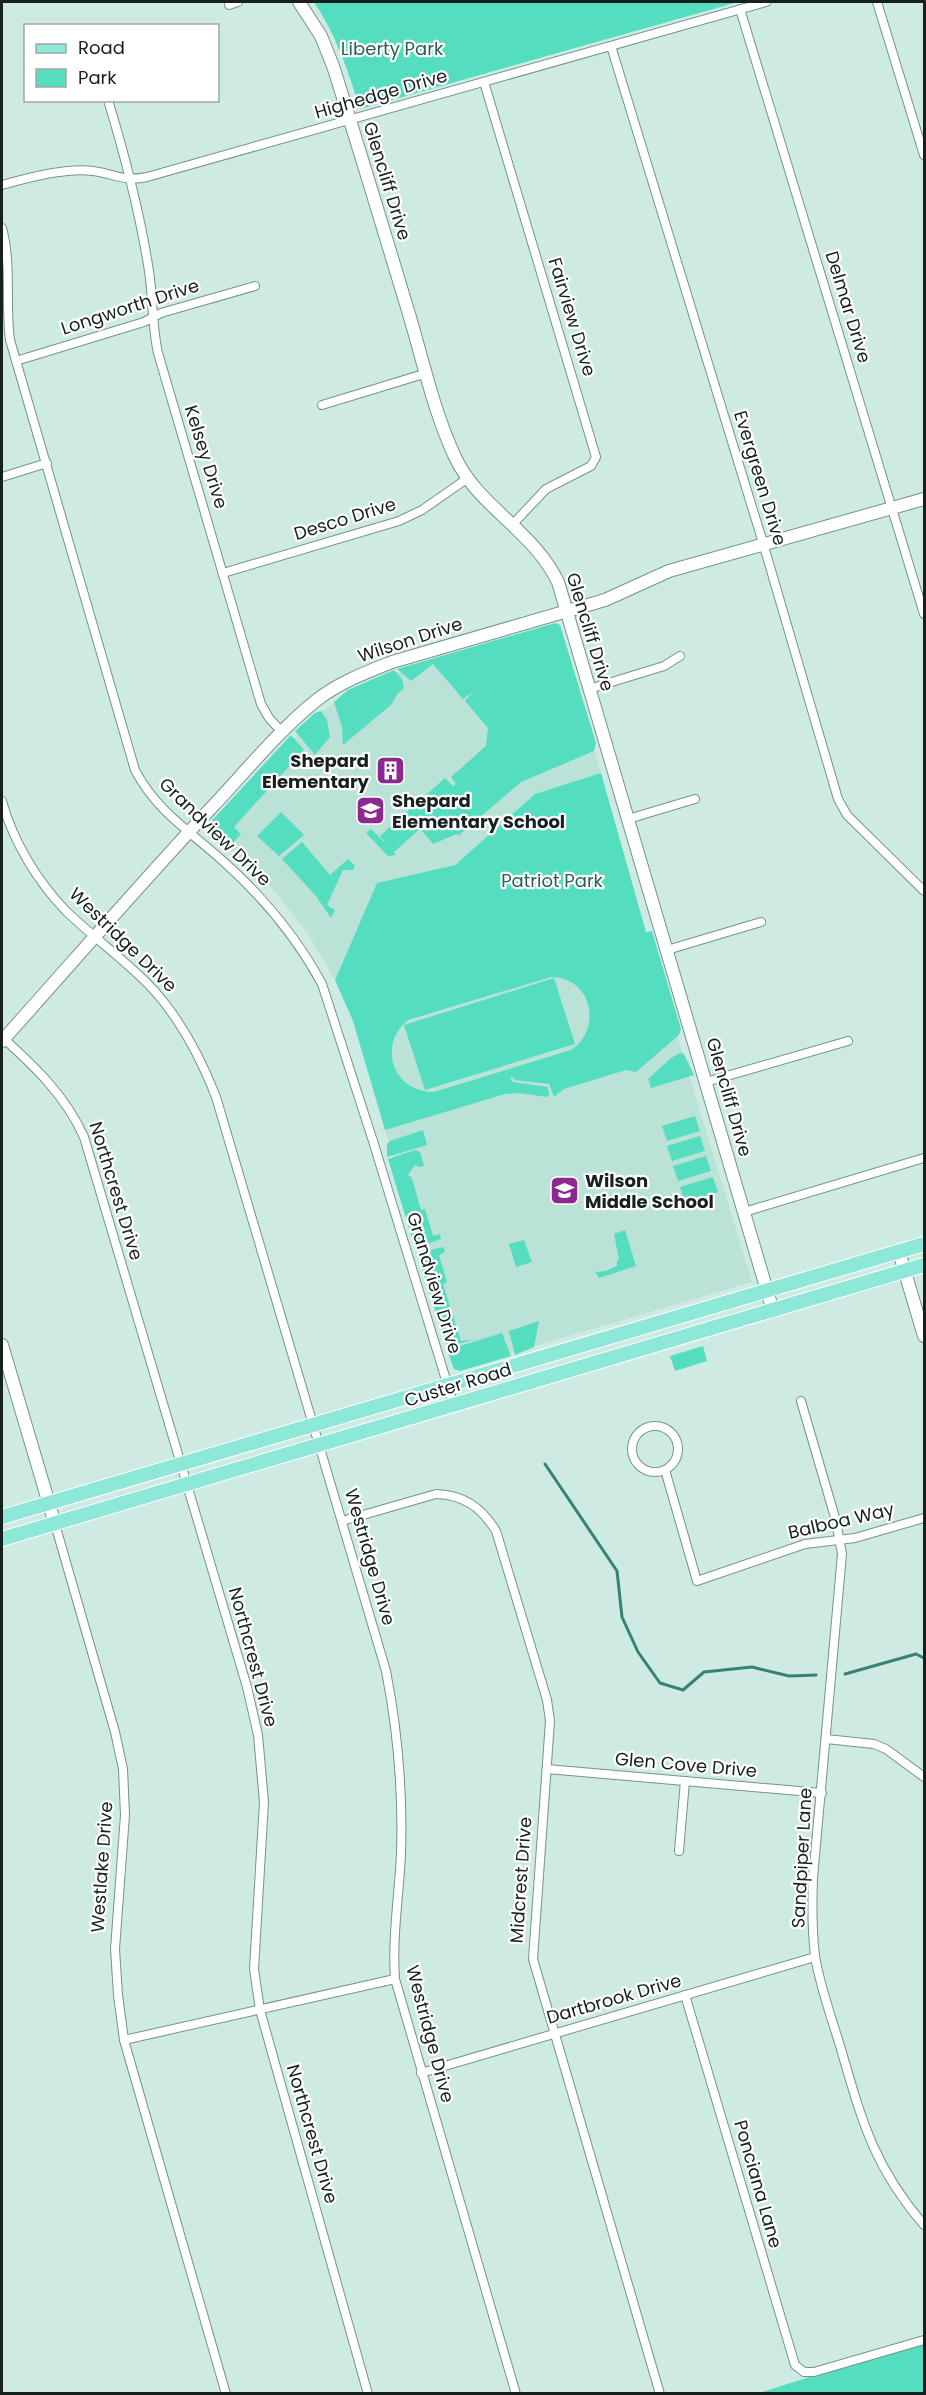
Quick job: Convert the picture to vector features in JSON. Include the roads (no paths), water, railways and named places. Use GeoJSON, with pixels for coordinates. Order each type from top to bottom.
{"type":"FeatureCollection","features":[{"type":"Feature","properties":{"kind":"main road","name":"Custer Road"},"geometry":{"type":"LineString","coordinates":[[2,1517],[924,1244]]}},
{"type":"Feature","properties":{"kind":"main road","name":"Custer Road"},"geometry":{"type":"LineString","coordinates":[[2,1539],[187,1486],[924,1265]]}},
{"type":"Feature","properties":{"kind":"street"},"geometry":{"type":"LineString","coordinates":[[229,5],[238,2]]}},
{"type":"Feature","properties":{"kind":"street","name":"Glencliff Drive"},"geometry":{"type":"LineString","coordinates":[[299,2],[328,51],[426,373],[449,441],[468,478],[493,507],[513,524],[549,563],[567,611],[774,1311]]}},
{"type":"Feature","properties":{"kind":"street","name":"Highedge Drive"},"geometry":{"type":"LineString","coordinates":[[2,185],[75,171],[92,171],[130,180],[766,2]]}},
{"type":"Feature","properties":{"kind":"street"},"geometry":{"type":"LineString","coordinates":[[877,2],[924,155]]}},
{"type":"Feature","properties":{"kind":"street","name":"Delmar Drive"},"geometry":{"type":"LineString","coordinates":[[740,9],[924,614]]}},
{"type":"Feature","properties":{"kind":"street","name":"Evergreen Drive"},"geometry":{"type":"LineString","coordinates":[[611,46],[842,808],[924,891]]}},
{"type":"Feature","properties":{"kind":"street","name":"Fairview Drive"},"geometry":{"type":"LineString","coordinates":[[484,82],[596,457],[591,466],[546,489],[513,524]]}},
{"type":"Feature","properties":{"kind":"street","name":"Kelsey Drive"},"geometry":{"type":"LineString","coordinates":[[109,102],[129,170],[145,246],[158,353],[261,704],[269,718],[282,732]]}},
{"type":"Feature","properties":{"kind":"street","name":"Grandview Drive"},"geometry":{"type":"LineString","coordinates":[[2,228],[9,276],[8,322],[16,361],[135,770],[146,791],[258,894],[285,926],[322,984],[370,1130],[454,1406]]}},
{"type":"Feature","properties":{"kind":"street","name":"Longworth Drive"},"geometry":{"type":"LineString","coordinates":[[16,361],[144,322],[161,313],[255,286]]}},
{"type":"Feature","properties":{"kind":"street"},"geometry":{"type":"LineString","coordinates":[[322,405],[426,373]]}},
{"type":"Feature","properties":{"kind":"street"},"geometry":{"type":"LineString","coordinates":[[2,477],[47,463]]}},
{"type":"Feature","properties":{"kind":"street","name":"Desco Drive"},"geometry":{"type":"LineString","coordinates":[[223,573],[399,521],[422,510],[468,478]]}},
{"type":"Feature","properties":{"kind":"street","name":"Wilson Drive"},"geometry":{"type":"LineString","coordinates":[[2,1038],[96,937],[188,832],[282,732],[320,698],[362,674],[403,659],[605,600],[669,571],[924,499]]}},
{"type":"Feature","properties":{"kind":"street"},"geometry":{"type":"LineString","coordinates":[[589,688],[664,666],[680,656]]}},
{"type":"Feature","properties":{"kind":"street"},"geometry":{"type":"LineString","coordinates":[[628,819],[695,799]]}},
{"type":"Feature","properties":{"kind":"street","name":"Westridge Drive"},"geometry":{"type":"LineString","coordinates":[[2,801],[20,846],[45,886],[66,910],[148,984],[165,1003],[207,1073],[216,1097],[386,1671],[394,1709],[399,1755],[401,1845],[393,1952],[395,1979],[516,2394]]}},
{"type":"Feature","properties":{"kind":"street"},"geometry":{"type":"LineString","coordinates":[[667,950],[761,922]]}},
{"type":"Feature","properties":{"kind":"street","name":"Northcrest Drive"},"geometry":{"type":"LineString","coordinates":[[2,1038],[57,1090],[69,1107],[84,1137],[247,1687],[258,1735],[264,1802],[255,1959],[260,2010],[368,2394]]}},
{"type":"Feature","properties":{"kind":"street"},"geometry":{"type":"LineString","coordinates":[[706,1082],[848,1041]]}},
{"type":"Feature","properties":{"kind":"street"},"geometry":{"type":"LineString","coordinates":[[744,1212],[924,1158]]}},
{"type":"Feature","properties":{"kind":"street"},"geometry":{"type":"LineString","coordinates":[[899,1252],[924,1336]]}},
{"type":"Feature","properties":{"kind":"street","name":"Westlake Drive"},"geometry":{"type":"LineString","coordinates":[[2,1345],[116,1732],[123,1769],[125,1815],[115,1949],[124,2040],[226,2394]]}},
{"type":"Feature","properties":{"kind":"street","name":"Sandpiper Lane"},"geometry":{"type":"LineString","coordinates":[[801,1401],[841,1540],[842,1554],[812,1919],[815,1957],[870,2143],[886,2174],[906,2204],[924,2225]]}},
{"type":"Feature","properties":{"kind":"street"},"geometry":{"type":"LineString","coordinates":[[654,1426],[671,1433],[676,1440],[677,1458],[665,1470],[647,1471],[634,1459],[632,1450],[638,1434],[654,1426]]}},
{"type":"Feature","properties":{"kind":"street","name":"Balboa Way"},"geometry":{"type":"LineString","coordinates":[[665,1470],[697,1581],[805,1544],[841,1540],[924,1518]]}},
{"type":"Feature","properties":{"kind":"street","name":"Midcrest Drive"},"geometry":{"type":"LineString","coordinates":[[342,1521],[436,1494],[466,1500],[486,1515],[496,1531],[547,1700],[550,1721],[532,1959],[660,2394]]}},
{"type":"Feature","properties":{"kind":"street"},"geometry":{"type":"LineString","coordinates":[[826,1739],[874,1744],[886,1749],[924,1777]]}},
{"type":"Feature","properties":{"kind":"street","name":"Glen Cove Drive"},"geometry":{"type":"LineString","coordinates":[[547,1769],[822,1793]]}},
{"type":"Feature","properties":{"kind":"street"},"geometry":{"type":"LineString","coordinates":[[680,1851],[685,1781]]}},
{"type":"Feature","properties":{"kind":"street","name":"Dartbrook Drive"},"geometry":{"type":"LineString","coordinates":[[421,2073],[815,1957]]}},
{"type":"Feature","properties":{"kind":"street"},"geometry":{"type":"LineString","coordinates":[[124,2040],[395,1979]]}},
{"type":"Feature","properties":{"kind":"street","name":"Ponciana Lane"},"geometry":{"type":"LineString","coordinates":[[685,1995],[793,2360],[799,2369],[809,2373],[924,2340]]}},
{"type":"Feature","properties":{"kind":"waterway"},"geometry":{"type":"LineString","coordinates":[[545,1464],[617,1571],[622,1617],[638,1652],[660,1683],[683,1690],[704,1672],[752,1667],[789,1676],[816,1675]]}},
{"type":"Feature","properties":{"kind":"waterway"},"geometry":{"type":"LineString","coordinates":[[845,1674],[916,1654],[924,1658]]}},
{"type":"Feature","properties":{"kind":"place","name":"Shepard Elementary"},"geometry":{"type":"Point","coordinates":[390,771]}},
{"type":"Feature","properties":{"kind":"place","name":"Shepard Elementary School"},"geometry":{"type":"Point","coordinates":[371,811]}},
{"type":"Feature","properties":{"kind":"place","name":"Wilson Middle School"},"geometry":{"type":"Point","coordinates":[564,1191]}},
{"type":"Feature","properties":{"kind":"park label","name":"Liberty Park"},"geometry":{"type":"Point","coordinates":[392,49]}},
{"type":"Feature","properties":{"kind":"park label","name":"Patriot Park"},"geometry":{"type":"Point","coordinates":[552,881]}}]}
